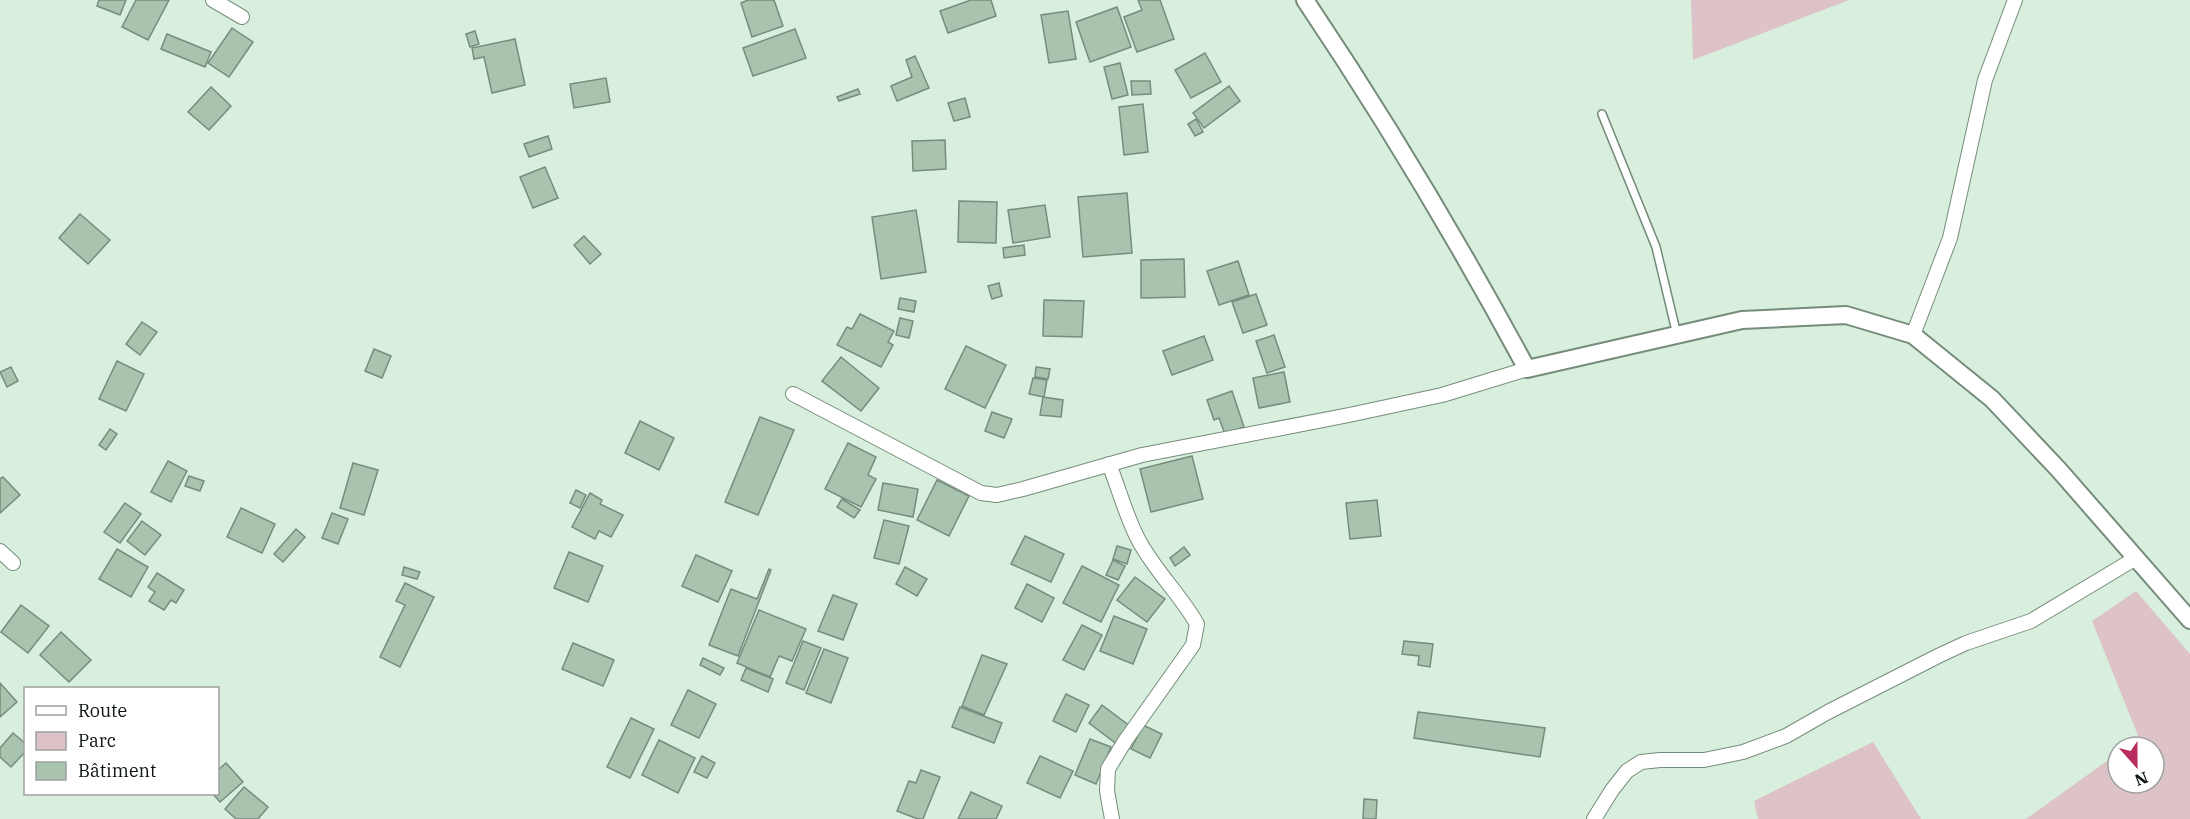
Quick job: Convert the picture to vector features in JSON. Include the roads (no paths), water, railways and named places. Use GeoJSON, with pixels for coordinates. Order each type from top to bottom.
{"type":"FeatureCollection","features":[{"type":"Feature","properties":{"kind":"street"},"geometry":{"type":"LineString","coordinates":[[213,0],[242,17]]}},
{"type":"Feature","properties":{"kind":"street"},"geometry":{"type":"LineString","coordinates":[[1305,0],[1356,76],[1476,274],[1527,369]]}},
{"type":"Feature","properties":{"kind":"street"},"geometry":{"type":"LineString","coordinates":[[1913,335],[1950,238],[1985,80],[2015,0]]}},
{"type":"Feature","properties":{"kind":"street"},"geometry":{"type":"LineString","coordinates":[[793,394],[981,493],[997,495],[1143,455],[1349,415],[1442,394],[1527,369],[1742,320],[1846,315],[1913,335],[1992,399],[2059,470],[2190,620]]}},
{"type":"Feature","properties":{"kind":"street"},"geometry":{"type":"LineString","coordinates":[[1109,464],[1138,539],[1163,576],[1186,603],[1197,624],[1193,645],[1125,741],[1108,769],[1107,791],[1112,819]]}},
{"type":"Feature","properties":{"kind":"street"},"geometry":{"type":"LineString","coordinates":[[0,551],[13,563]]}},
{"type":"Feature","properties":{"kind":"street"},"geometry":{"type":"LineString","coordinates":[[1594,819],[1627,771],[1641,762],[1704,760],[1743,752],[1786,736],[1938,656],[1966,643],[2031,621],[2136,558]]}},
{"type":"Feature","properties":{"kind":"lane"},"geometry":{"type":"LineString","coordinates":[[1602,114],[1656,247],[1677,335]]}}]}
